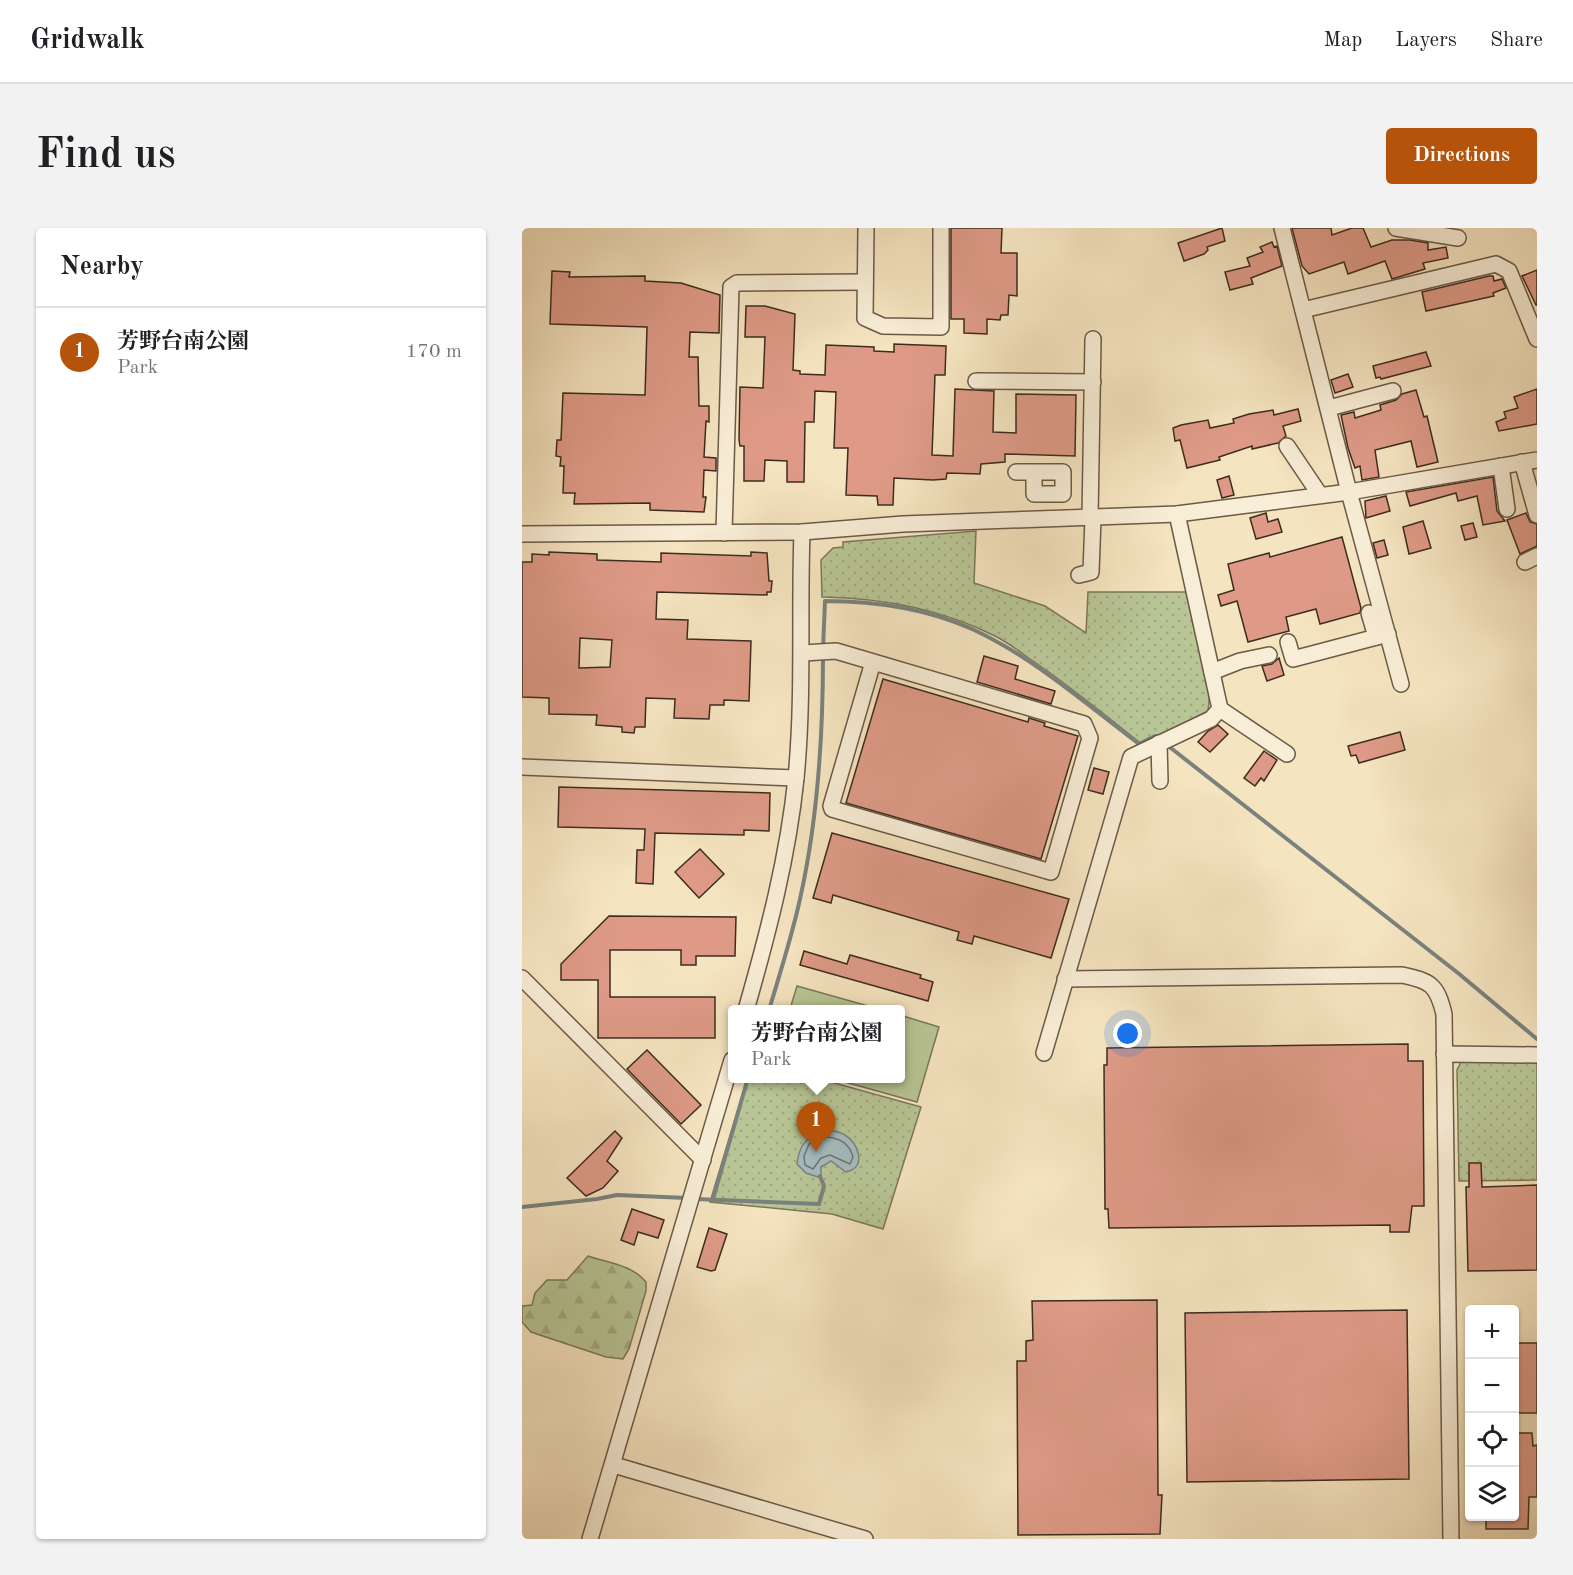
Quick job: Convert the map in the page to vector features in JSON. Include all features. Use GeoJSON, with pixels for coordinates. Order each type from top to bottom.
{"type":"FeatureCollection","features":[{"type":"Feature","properties":{"kind":"street"},"geometry":{"type":"LineString","coordinates":[[866,228],[865,318],[883,326],[941,327],[941,228]]}},
{"type":"Feature","properties":{"kind":"street"},"geometry":{"type":"LineString","coordinates":[[1282,228],[1329,408],[1382,636],[1401,684]]}},
{"type":"Feature","properties":{"kind":"street"},"geometry":{"type":"LineString","coordinates":[[1396,228],[1458,238]]}},
{"type":"Feature","properties":{"kind":"street"},"geometry":{"type":"LineString","coordinates":[[1304,310],[1496,264],[1509,271],[1537,339]]}},
{"type":"Feature","properties":{"kind":"street"},"geometry":{"type":"LineString","coordinates":[[724,533],[731,287],[737,283],[865,282]]}},
{"type":"Feature","properties":{"kind":"street"},"geometry":{"type":"LineString","coordinates":[[1079,574],[1091,572],[1093,339]]}},
{"type":"Feature","properties":{"kind":"street"},"geometry":{"type":"LineString","coordinates":[[976,381],[1093,382]]}},
{"type":"Feature","properties":{"kind":"street"},"geometry":{"type":"LineString","coordinates":[[1329,408],[1393,391]]}},
{"type":"Feature","properties":{"kind":"street"},"geometry":{"type":"LineString","coordinates":[[1287,446],[1320,495]]}},
{"type":"Feature","properties":{"kind":"street"},"geometry":{"type":"LineString","coordinates":[[522,534],[802,532],[903,524],[1177,514],[1348,492],[1530,461],[1537,515]]}},
{"type":"Feature","properties":{"kind":"street"},"geometry":{"type":"LineString","coordinates":[[1501,466],[1506,509]]}},
{"type":"Feature","properties":{"kind":"street"},"geometry":{"type":"LineString","coordinates":[[1016,472],[1034,472],[1064,472],[1063,494],[1034,494],[1034,472]]}},
{"type":"Feature","properties":{"kind":"street"},"geometry":{"type":"LineString","coordinates":[[1049,494],[1049,520]]}},
{"type":"Feature","properties":{"kind":"street"},"geometry":{"type":"LineString","coordinates":[[1177,514],[1220,709],[1287,754]]}},
{"type":"Feature","properties":{"kind":"street"},"geometry":{"type":"LineString","coordinates":[[747,1005],[772,921],[796,778],[803,653],[800,587],[802,532]]}},
{"type":"Feature","properties":{"kind":"street"},"geometry":{"type":"LineString","coordinates":[[1369,614],[1382,636]]}},
{"type":"Feature","properties":{"kind":"street"},"geometry":{"type":"LineString","coordinates":[[1288,642],[1293,659],[1382,636]]}},
{"type":"Feature","properties":{"kind":"street"},"geometry":{"type":"LineString","coordinates":[[803,653],[837,651],[1084,724],[1090,738],[1051,872],[832,809],[873,662]]}},
{"type":"Feature","properties":{"kind":"street"},"geometry":{"type":"LineString","coordinates":[[1212,672],[1255,664],[1269,655]]}},
{"type":"Feature","properties":{"kind":"street"},"geometry":{"type":"LineString","coordinates":[[1044,1053],[1131,757],[1210,719],[1220,709]]}},
{"type":"Feature","properties":{"kind":"street"},"geometry":{"type":"LineString","coordinates":[[1159,744],[1160,781]]}},
{"type":"Feature","properties":{"kind":"street"},"geometry":{"type":"LineString","coordinates":[[522,767],[796,778]]}},
{"type":"Feature","properties":{"kind":"street"},"geometry":{"type":"LineString","coordinates":[[1065,979],[1412,977],[1430,983],[1438,992],[1444,1014],[1451,1539]]}},
{"type":"Feature","properties":{"kind":"street"},"geometry":{"type":"LineString","coordinates":[[522,978],[703,1160]]}},
{"type":"Feature","properties":{"kind":"street"},"geometry":{"type":"LineString","coordinates":[[1444,1054],[1537,1055]]}},
{"type":"Feature","properties":{"kind":"street"},"geometry":{"type":"LineString","coordinates":[[590,1539],[614,1465],[728,1074]]}},
{"type":"Feature","properties":{"kind":"street"},"geometry":{"type":"LineString","coordinates":[[614,1465],[865,1539]]}},
{"type":"Feature","properties":{"kind":"green space"},"geometry":{"type":"Polygon","coordinates":[[[976,531],[974,583],[1045,606],[1086,633],[1088,592],[1186,592],[1210,692],[1208,711],[1143,745],[1059,679],[995,636],[954,619],[911,607],[867,600],[822,597],[821,560],[833,548],[843,547],[843,542],[976,531]]]}},
{"type":"Feature","properties":{"kind":"green space"},"geometry":{"type":"Polygon","coordinates":[[[797,986],[865,1005],[791,1005],[797,986]]]}},
{"type":"Feature","properties":{"kind":"green space"},"geometry":{"type":"Polygon","coordinates":[[[905,1017],[939,1027],[917,1102],[848,1083],[905,1083],[905,1017]]]}},
{"type":"Feature","properties":{"kind":"green space"},"geometry":{"type":"Polygon","coordinates":[[[1537,1058],[1537,1180],[1459,1181],[1457,1070],[1462,1060],[1537,1058]]]}},
{"type":"Feature","properties":{"kind":"green space"},"geometry":{"type":"Polygon","coordinates":[[[746,1083],[834,1083],[921,1107],[883,1229],[832,1214],[710,1202],[746,1083]]]}},
{"type":"Feature","properties":{"kind":"green space"},"geometry":{"type":"Polygon","coordinates":[[[588,1256],[627,1268],[646,1282],[646,1291],[629,1349],[623,1359],[606,1357],[531,1332],[522,1322],[522,1306],[532,1305],[535,1293],[547,1280],[567,1280],[588,1256]]]}},
{"type":"Feature","properties":{"kind":"water"},"geometry":{"type":"Polygon","coordinates":[[[825,1130],[843,1134],[854,1144],[859,1161],[853,1170],[846,1172],[831,1161],[821,1167],[821,1178],[806,1173],[797,1164],[805,1142],[813,1135],[825,1130]]]}},
{"type":"Feature","properties":{"kind":"building"},"geometry":{"type":"Polygon","coordinates":[[[951,228],[1002,228],[1001,253],[1017,253],[1017,296],[1009,295],[1008,315],[1001,315],[1000,320],[987,319],[987,334],[964,333],[964,319],[951,319],[951,228]]]}},
{"type":"Feature","properties":{"kind":"building"},"geometry":{"type":"Polygon","coordinates":[[[1222,228],[1225,241],[1207,247],[1208,250],[1204,254],[1184,261],[1178,243],[1222,228]]]}},
{"type":"Feature","properties":{"kind":"building"},"geometry":{"type":"Polygon","coordinates":[[[1292,228],[1331,228],[1332,235],[1352,228],[1363,228],[1371,247],[1392,240],[1410,240],[1428,243],[1428,250],[1446,247],[1448,258],[1423,263],[1425,269],[1392,279],[1385,261],[1348,274],[1344,262],[1309,274],[1302,266],[1292,228]]]}},
{"type":"Feature","properties":{"kind":"building"},"geometry":{"type":"Polygon","coordinates":[[[1272,242],[1274,247],[1277,246],[1282,266],[1251,278],[1253,284],[1230,290],[1225,272],[1250,266],[1247,258],[1263,252],[1260,247],[1272,242]]]}},
{"type":"Feature","properties":{"kind":"building"},"geometry":{"type":"Polygon","coordinates":[[[1537,270],[1537,305],[1536,305],[1522,276],[1537,270]]]}},
{"type":"Feature","properties":{"kind":"building"},"geometry":{"type":"Polygon","coordinates":[[[552,271],[570,272],[569,277],[645,276],[645,281],[681,283],[720,295],[719,333],[690,332],[689,357],[698,357],[699,406],[709,406],[704,457],[716,458],[716,471],[704,470],[703,497],[706,497],[704,512],[650,510],[650,503],[574,504],[575,493],[563,493],[564,466],[560,466],[561,457],[556,456],[557,440],[561,440],[563,393],[645,395],[647,327],[550,324],[552,271]]]}},
{"type":"Feature","properties":{"kind":"building"},"geometry":{"type":"Polygon","coordinates":[[[1493,276],[1494,281],[1502,279],[1506,288],[1493,293],[1494,296],[1426,311],[1422,292],[1493,276]]]}},
{"type":"Feature","properties":{"kind":"building"},"geometry":{"type":"Polygon","coordinates":[[[746,306],[765,306],[795,314],[793,370],[800,371],[800,374],[825,375],[826,345],[874,347],[874,351],[894,352],[894,344],[946,346],[945,375],[935,375],[932,455],[953,456],[955,389],[994,391],[993,432],[1016,433],[1016,394],[1076,395],[1075,456],[1005,454],[1005,462],[981,464],[980,474],[947,473],[946,479],[933,480],[894,478],[893,505],[878,505],[877,496],[846,495],[848,448],[834,448],[836,392],[815,391],[814,422],[805,422],[804,482],[787,482],[787,461],[765,460],[764,481],[744,481],[744,446],[740,446],[739,440],[740,387],[763,388],[765,337],[745,337],[746,306]]]}},
{"type":"Feature","properties":{"kind":"building"},"geometry":{"type":"Polygon","coordinates":[[[1426,352],[1431,366],[1381,379],[1376,378],[1373,366],[1426,352]]]}},
{"type":"Feature","properties":{"kind":"building"},"geometry":{"type":"Polygon","coordinates":[[[1348,374],[1353,387],[1335,393],[1331,380],[1348,374]]]}},
{"type":"Feature","properties":{"kind":"building"},"geometry":{"type":"Polygon","coordinates":[[[1537,389],[1537,424],[1499,431],[1496,422],[1506,418],[1504,412],[1518,408],[1514,397],[1537,389]]]}},
{"type":"Feature","properties":{"kind":"building"},"geometry":{"type":"Polygon","coordinates":[[[1416,390],[1424,417],[1427,416],[1438,462],[1417,467],[1411,441],[1375,450],[1379,477],[1362,480],[1360,466],[1355,468],[1348,448],[1341,415],[1354,412],[1355,418],[1381,410],[1380,405],[1416,390]]]}},
{"type":"Feature","properties":{"kind":"building"},"geometry":{"type":"Polygon","coordinates":[[[1298,409],[1301,421],[1283,426],[1286,436],[1278,443],[1252,449],[1252,446],[1219,457],[1220,460],[1187,468],[1180,440],[1175,441],[1173,428],[1181,425],[1208,420],[1210,428],[1234,423],[1233,419],[1249,414],[1273,410],[1274,415],[1298,409]]]}},
{"type":"Feature","properties":{"kind":"building"},"geometry":{"type":"Polygon","coordinates":[[[1229,476],[1234,495],[1222,498],[1217,480],[1229,476]]]}},
{"type":"Feature","properties":{"kind":"building"},"geometry":{"type":"Polygon","coordinates":[[[1493,477],[1497,511],[1505,521],[1483,525],[1477,496],[1458,501],[1456,493],[1410,506],[1406,492],[1493,477]]]}},
{"type":"Feature","properties":{"kind":"building"},"geometry":{"type":"Polygon","coordinates":[[[1386,496],[1390,511],[1366,518],[1365,501],[1386,496]]]}},
{"type":"Feature","properties":{"kind":"building"},"geometry":{"type":"Polygon","coordinates":[[[1266,513],[1268,522],[1278,519],[1282,532],[1256,539],[1250,518],[1266,513]]]}},
{"type":"Feature","properties":{"kind":"building"},"geometry":{"type":"Polygon","coordinates":[[[1526,513],[1530,522],[1537,524],[1537,546],[1520,554],[1507,520],[1526,513]]]}},
{"type":"Feature","properties":{"kind":"building"},"geometry":{"type":"Polygon","coordinates":[[[1423,521],[1431,548],[1409,554],[1403,527],[1423,521]]]}},
{"type":"Feature","properties":{"kind":"building"},"geometry":{"type":"Polygon","coordinates":[[[1473,523],[1477,537],[1465,540],[1461,526],[1473,523]]]}},
{"type":"Feature","properties":{"kind":"building"},"geometry":{"type":"Polygon","coordinates":[[[1342,537],[1361,608],[1360,613],[1320,624],[1316,609],[1286,617],[1289,631],[1248,642],[1237,601],[1221,606],[1218,595],[1234,590],[1228,564],[1269,553],[1270,557],[1342,537]]]}},
{"type":"Feature","properties":{"kind":"building"},"geometry":{"type":"Polygon","coordinates":[[[1384,540],[1388,555],[1377,558],[1373,543],[1384,540]]]}},
{"type":"Feature","properties":{"kind":"building"},"geometry":{"type":"Polygon","coordinates":[[[549,552],[597,554],[597,560],[661,562],[661,553],[751,556],[751,552],[767,553],[769,581],[772,581],[771,592],[767,592],[767,595],[657,592],[656,619],[688,620],[687,639],[751,641],[749,701],[724,700],[724,705],[710,705],[709,719],[674,718],[675,699],[646,698],[645,727],[635,727],[634,733],[622,732],[622,727],[596,725],[597,715],[549,714],[549,698],[522,697],[522,562],[532,562],[532,554],[549,555],[549,552]],[[580,638],[579,668],[610,667],[612,640],[580,638]]]}},
{"type":"Feature","properties":{"kind":"building"},"geometry":{"type":"Polygon","coordinates":[[[984,656],[1018,666],[1015,679],[1055,691],[1051,704],[977,682],[984,656]]]}},
{"type":"Feature","properties":{"kind":"building"},"geometry":{"type":"Polygon","coordinates":[[[1279,658],[1284,675],[1267,681],[1262,666],[1272,664],[1279,658]]]}},
{"type":"Feature","properties":{"kind":"building"},"geometry":{"type":"Polygon","coordinates":[[[883,679],[1028,722],[1029,718],[1045,723],[1044,726],[1078,736],[1041,859],[846,803],[883,679]]]}},
{"type":"Feature","properties":{"kind":"building"},"geometry":{"type":"Polygon","coordinates":[[[1218,725],[1228,734],[1210,752],[1198,742],[1208,731],[1218,725]]]}},
{"type":"Feature","properties":{"kind":"building"},"geometry":{"type":"Polygon","coordinates":[[[1400,732],[1405,750],[1359,763],[1356,755],[1351,756],[1348,746],[1400,732]]]}},
{"type":"Feature","properties":{"kind":"building"},"geometry":{"type":"Polygon","coordinates":[[[1264,751],[1277,760],[1264,781],[1261,778],[1255,786],[1244,778],[1264,751]]]}},
{"type":"Feature","properties":{"kind":"building"},"geometry":{"type":"Polygon","coordinates":[[[1094,768],[1109,772],[1103,794],[1088,790],[1094,768]]]}},
{"type":"Feature","properties":{"kind":"building"},"geometry":{"type":"Polygon","coordinates":[[[559,787],[770,793],[769,831],[744,830],[744,835],[655,833],[653,884],[636,883],[637,850],[644,850],[645,829],[558,827],[559,787]]]}},
{"type":"Feature","properties":{"kind":"building"},"geometry":{"type":"Polygon","coordinates":[[[832,833],[1069,899],[1051,958],[974,936],[972,944],[957,940],[959,932],[833,895],[831,903],[813,898],[832,833]]]}},
{"type":"Feature","properties":{"kind":"building"},"geometry":{"type":"Polygon","coordinates":[[[700,849],[724,874],[699,898],[675,872],[700,849]]]}},
{"type":"Feature","properties":{"kind":"building"},"geometry":{"type":"Polygon","coordinates":[[[609,916],[736,917],[735,956],[696,956],[696,965],[681,965],[681,950],[610,950],[610,997],[715,997],[715,1038],[598,1038],[598,980],[561,980],[561,964],[609,916]]]}},
{"type":"Feature","properties":{"kind":"building"},"geometry":{"type":"Polygon","coordinates":[[[804,951],[847,964],[850,955],[921,975],[920,978],[933,982],[928,1001],[800,965],[804,951]]]}},
{"type":"Feature","properties":{"kind":"building"},"geometry":{"type":"Polygon","coordinates":[[[1408,1044],[1408,1061],[1423,1061],[1424,1206],[1412,1206],[1409,1232],[1390,1232],[1390,1225],[1109,1228],[1108,1209],[1105,1209],[1104,1065],[1107,1065],[1107,1048],[1408,1044]]]}},
{"type":"Feature","properties":{"kind":"building"},"geometry":{"type":"Polygon","coordinates":[[[647,1050],[701,1105],[681,1124],[627,1069],[647,1050]]]}},
{"type":"Feature","properties":{"kind":"building"},"geometry":{"type":"Polygon","coordinates":[[[615,1131],[622,1138],[607,1161],[618,1171],[603,1188],[586,1196],[567,1178],[615,1131]]]}},
{"type":"Feature","properties":{"kind":"building"},"geometry":{"type":"Polygon","coordinates":[[[1469,1163],[1481,1163],[1482,1187],[1537,1185],[1537,1270],[1468,1271],[1466,1187],[1469,1187],[1469,1163]]]}},
{"type":"Feature","properties":{"kind":"building"},"geometry":{"type":"Polygon","coordinates":[[[632,1209],[664,1220],[658,1238],[638,1232],[634,1245],[621,1240],[632,1209]]]}},
{"type":"Feature","properties":{"kind":"building"},"geometry":{"type":"Polygon","coordinates":[[[709,1228],[727,1234],[715,1270],[711,1271],[697,1267],[709,1228]]]}},
{"type":"Feature","properties":{"kind":"building"},"geometry":{"type":"Polygon","coordinates":[[[1157,1300],[1158,1495],[1162,1495],[1160,1534],[1018,1535],[1017,1361],[1026,1361],[1026,1341],[1033,1340],[1032,1301],[1157,1300]]]}},
{"type":"Feature","properties":{"kind":"building"},"geometry":{"type":"Polygon","coordinates":[[[1407,1310],[1409,1479],[1187,1482],[1185,1313],[1407,1310]]]}},
{"type":"Feature","properties":{"kind":"building"},"geometry":{"type":"Polygon","coordinates":[[[1519,1343],[1537,1343],[1537,1413],[1519,1413],[1519,1343]]]}},
{"type":"Feature","properties":{"kind":"building"},"geometry":{"type":"Polygon","coordinates":[[[1519,1433],[1532,1433],[1533,1446],[1537,1445],[1537,1497],[1529,1497],[1528,1529],[1486,1529],[1486,1521],[1519,1521],[1519,1433]]]}},
{"type":"Feature","properties":{"kind":"waterway"},"geometry":{"type":"LineString","coordinates":[[823,649],[825,601],[900,607],[919,611],[955,622],[995,640],[1038,667],[1139,744],[1155,736],[1159,738]]}},
{"type":"Feature","properties":{"kind":"waterway"},"geometry":{"type":"LineString","coordinates":[[771,1005],[797,913],[811,839],[820,748],[823,656]]}},
{"type":"Feature","properties":{"kind":"waterway"},"geometry":{"type":"LineString","coordinates":[[1167,745],[1458,973],[1537,1039]]}},
{"type":"Feature","properties":{"kind":"waterway"},"geometry":{"type":"LineString","coordinates":[[713,1199],[747,1083]]}},
{"type":"Feature","properties":{"kind":"waterway"},"geometry":{"type":"LineString","coordinates":[[695,1199],[819,1204],[824,1186],[820,1176]]}},
{"type":"Feature","properties":{"kind":"waterway"},"geometry":{"type":"LineString","coordinates":[[522,1207],[617,1195],[687,1198]]}},
{"type":"Feature","properties":{"kind":"place","name":"芳野台南公園"},"geometry":{"type":"Point","coordinates":[816,1152]}}]}
